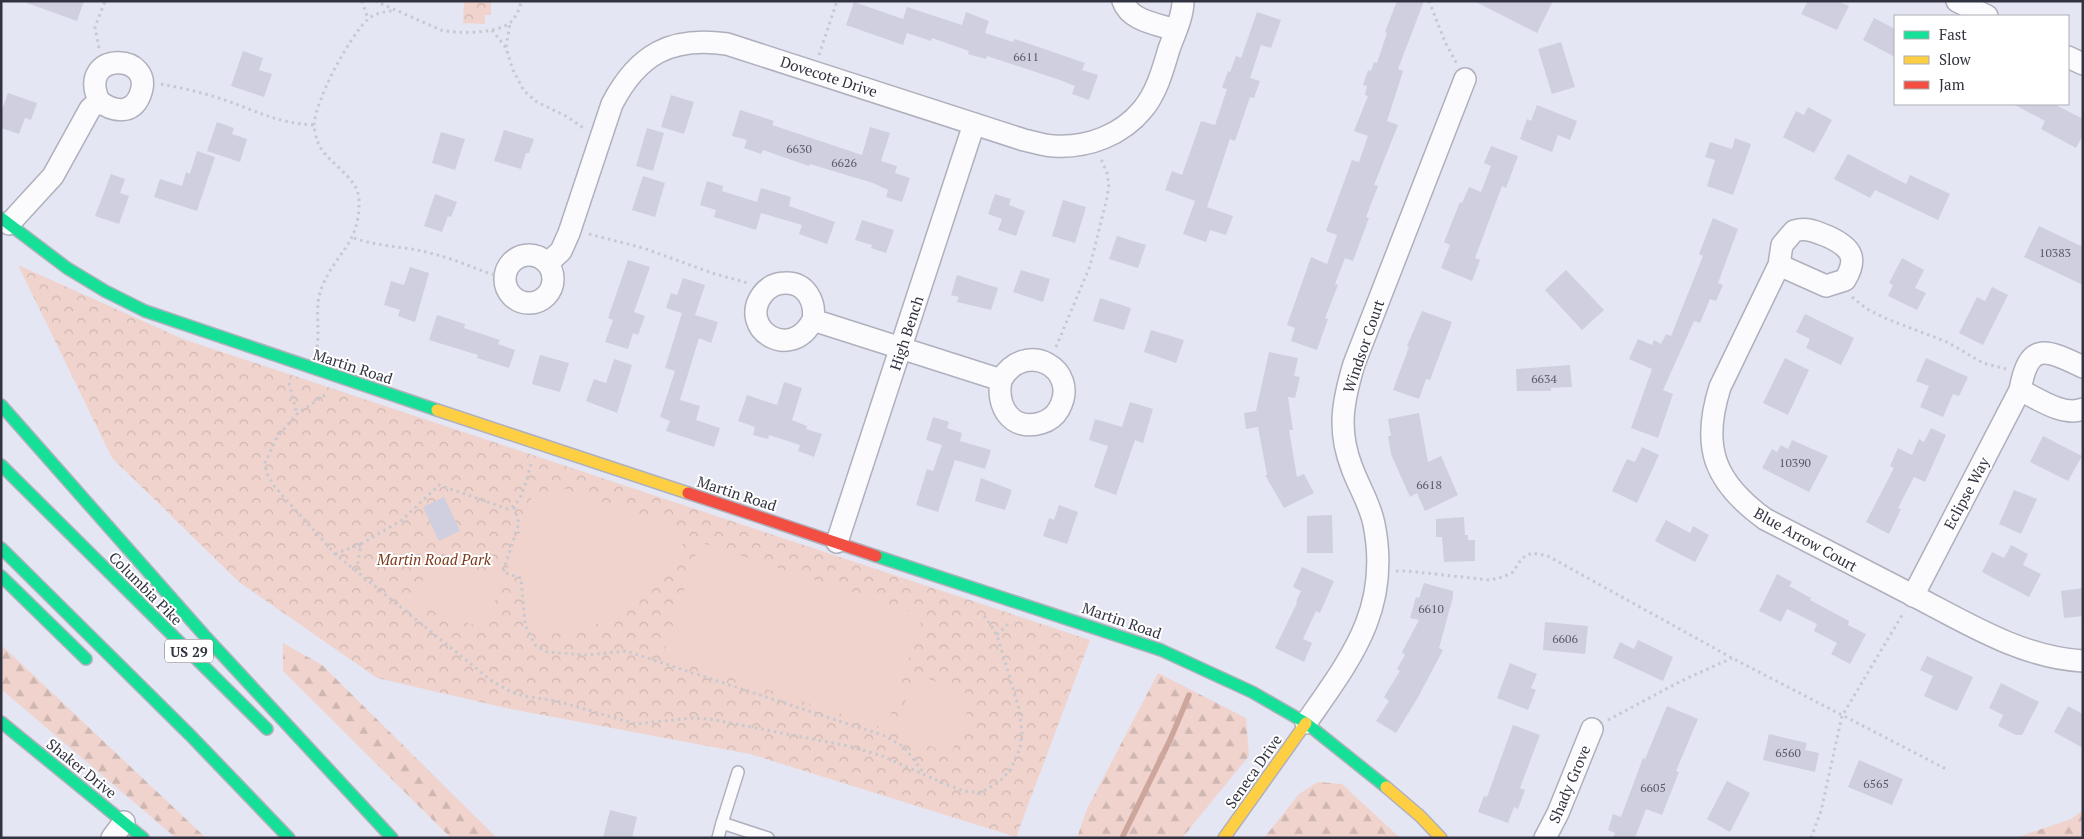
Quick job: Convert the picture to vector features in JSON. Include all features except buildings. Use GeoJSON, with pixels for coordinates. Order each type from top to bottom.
{"type":"FeatureCollection","features":[{"type":"Feature","properties":{"kind":"main road","name":"Martin Road"},"geometry":{"type":"LineString","coordinates":[[5,221],[67,268],[105,291],[145,310],[310,368],[1162,650],[1252,692],[1306,723],[1377,779],[1420,816],[1441,838]]}},
{"type":"Feature","properties":{"kind":"main road"},"geometry":{"type":"LineString","coordinates":[[1,406],[204,635],[392,838]]}},
{"type":"Feature","properties":{"kind":"main road","name":"Columbia Pike"},"geometry":{"type":"LineString","coordinates":[[1,465],[274,735]]}},
{"type":"Feature","properties":{"kind":"main road"},"geometry":{"type":"LineString","coordinates":[[1,548],[190,735],[289,838]]}},
{"type":"Feature","properties":{"kind":"main road"},"geometry":{"type":"LineString","coordinates":[[1,576],[93,665]]}},
{"type":"Feature","properties":{"kind":"main road","name":"Shaker Drive"},"geometry":{"type":"LineString","coordinates":[[1,722],[118,830],[143,838]]}},
{"type":"Feature","properties":{"kind":"main road","name":"Seneca Drive"},"geometry":{"type":"LineString","coordinates":[[1224,838],[1306,723]]}},
{"type":"Feature","properties":{"kind":"main road"},"geometry":{"type":"LineString","coordinates":[[234,799],[277,838]]}},
{"type":"Feature","properties":{"kind":"street"},"geometry":{"type":"LineString","coordinates":[[1123,1],[1126,8],[1132,14],[1175,30]]}},
{"type":"Feature","properties":{"kind":"street","name":"Dovecote Drive"},"geometry":{"type":"LineString","coordinates":[[548,263],[561,251],[569,232],[612,104],[622,85],[645,60],[676,45],[708,41],[727,44],[1024,140],[1053,146],[1094,142],[1112,135],[1129,123],[1144,108],[1161,75],[1183,1]]}},
{"type":"Feature","properties":{"kind":"street"},"geometry":{"type":"LineString","coordinates":[[1957,1],[1985,15]]}},
{"type":"Feature","properties":{"kind":"street"},"geometry":{"type":"LineString","coordinates":[[2069,57],[2083,64]]}},
{"type":"Feature","properties":{"kind":"street"},"geometry":{"type":"LineString","coordinates":[[120,62],[130,64],[136,69],[142,82],[138,100],[130,108],[120,110],[108,108],[99,101],[95,92],[94,81],[99,71],[108,64],[120,62]]}},
{"type":"Feature","properties":{"kind":"street","name":"Windsor Court"},"geometry":{"type":"LineString","coordinates":[[1306,723],[1352,656],[1364,633],[1376,589],[1378,550],[1374,523],[1344,441],[1342,417],[1345,393],[1354,364],[1465,80]]}},
{"type":"Feature","properties":{"kind":"street"},"geometry":{"type":"LineString","coordinates":[[5,221],[53,176],[90,109],[99,101]]}},
{"type":"Feature","properties":{"kind":"street","name":"High Bench"},"geometry":{"type":"LineString","coordinates":[[837,542],[974,124]]}},
{"type":"Feature","properties":{"kind":"street","name":"Blue Arrow Court"},"geometry":{"type":"LineString","coordinates":[[1836,284],[1845,280],[1851,271],[1850,252],[1844,245],[1812,230],[1794,231],[1788,236],[1782,245],[1779,265],[1720,387],[1715,403],[1711,422],[1711,442],[1721,474],[1732,491],[1746,505],[1765,519],[2006,642],[2035,653],[2071,661],[2083,661]]}},
{"type":"Feature","properties":{"kind":"street"},"geometry":{"type":"LineString","coordinates":[[524,255],[541,257],[548,263],[554,280],[552,289],[540,301],[532,303],[521,302],[512,297],[506,288],[504,278],[508,266],[514,260],[524,255]]}},
{"type":"Feature","properties":{"kind":"street"},"geometry":{"type":"LineString","coordinates":[[1779,265],[1826,286],[1836,284]]}},
{"type":"Feature","properties":{"kind":"street"},"geometry":{"type":"LineString","coordinates":[[787,282],[796,285],[806,292],[812,301],[813,320],[808,330],[801,336],[791,340],[777,340],[766,334],[758,324],[756,314],[758,301],[766,289],[776,284],[787,282]]}},
{"type":"Feature","properties":{"kind":"street"},"geometry":{"type":"LineString","coordinates":[[813,320],[1001,380]]}},
{"type":"Feature","properties":{"kind":"street","name":"Eclipse Way"},"geometry":{"type":"LineString","coordinates":[[1913,596],[2021,382],[2027,363],[2033,356],[2040,353],[2057,355],[2083,367]]}},
{"type":"Feature","properties":{"kind":"street"},"geometry":{"type":"LineString","coordinates":[[1039,360],[1050,365],[1059,374],[1064,392],[1062,403],[1057,413],[1041,423],[1029,425],[1018,422],[1010,417],[1000,402],[998,392],[1001,380],[1005,372],[1020,361],[1039,360]]}},
{"type":"Feature","properties":{"kind":"street"},"geometry":{"type":"LineString","coordinates":[[2021,382],[2058,408],[2075,412],[2083,409]]}},
{"type":"Feature","properties":{"kind":"street","name":"Shady Grove"},"geometry":{"type":"LineString","coordinates":[[1545,838],[1558,813],[1592,729]]}},
{"type":"Feature","properties":{"kind":"lane"},"geometry":{"type":"LineString","coordinates":[[718,838],[738,772]]}},
{"type":"Feature","properties":{"kind":"lane"},"geometry":{"type":"LineString","coordinates":[[722,824],[768,838]]}},
{"type":"Feature","properties":{"kind":"path"},"geometry":{"type":"LineString","coordinates":[[105,1],[95,27],[97,42],[108,64]]}},
{"type":"Feature","properties":{"kind":"path"},"geometry":{"type":"LineString","coordinates":[[362,1],[368,19]]}},
{"type":"Feature","properties":{"kind":"path"},"geometry":{"type":"LineString","coordinates":[[375,1],[452,32],[492,30],[510,23]]}},
{"type":"Feature","properties":{"kind":"path"},"geometry":{"type":"LineString","coordinates":[[506,48],[510,23],[522,1]]}},
{"type":"Feature","properties":{"kind":"path"},"geometry":{"type":"LineString","coordinates":[[814,71],[837,1]]}},
{"type":"Feature","properties":{"kind":"path"},"geometry":{"type":"LineString","coordinates":[[1429,1],[1445,42],[1465,80]]}},
{"type":"Feature","properties":{"kind":"path"},"geometry":{"type":"LineString","coordinates":[[317,347],[320,331],[318,302],[322,287],[353,238],[357,226],[360,199],[354,185],[317,141],[314,125],[331,76],[346,49],[368,19],[380,12],[395,10]]}},
{"type":"Feature","properties":{"kind":"path"},"geometry":{"type":"LineString","coordinates":[[492,30],[506,48],[513,70],[524,91],[537,102],[601,137]]}},
{"type":"Feature","properties":{"kind":"path"},"geometry":{"type":"LineString","coordinates":[[142,82],[162,84],[216,98],[291,124],[314,125]]}},
{"type":"Feature","properties":{"kind":"path"},"geometry":{"type":"LineString","coordinates":[[1050,365],[1090,266],[1107,198],[1109,184],[1107,173],[1094,142]]}},
{"type":"Feature","properties":{"kind":"path"},"geometry":{"type":"LineString","coordinates":[[569,232],[587,233],[643,248],[715,274],[766,289]]}},
{"type":"Feature","properties":{"kind":"path"},"geometry":{"type":"LineString","coordinates":[[353,238],[367,243],[397,246],[430,253],[504,278]]}},
{"type":"Feature","properties":{"kind":"path"},"geometry":{"type":"LineString","coordinates":[[1836,284],[1867,309],[1887,319],[1947,342],[2021,382]]}},
{"type":"Feature","properties":{"kind":"path"},"geometry":{"type":"LineString","coordinates":[[289,383],[297,414]]}},
{"type":"Feature","properties":{"kind":"path"},"geometry":{"type":"LineString","coordinates":[[326,395],[297,414],[277,437],[265,462],[268,474],[275,487],[334,554],[356,574],[492,681],[511,692],[557,701],[636,724],[692,718],[710,719],[848,746],[880,755],[964,791],[980,793],[999,782],[1011,769],[1016,759],[1022,733],[1019,708],[997,635],[983,613]]}},
{"type":"Feature","properties":{"kind":"path"},"geometry":{"type":"LineString","coordinates":[[334,554],[361,544],[402,520],[439,485],[508,509],[514,507],[520,498],[538,443]]}},
{"type":"Feature","properties":{"kind":"path"},"geometry":{"type":"LineString","coordinates":[[514,507],[519,523],[503,572],[521,578],[525,624],[535,645],[547,652],[586,655],[626,651],[886,736],[904,747],[924,774]]}},
{"type":"Feature","properties":{"kind":"path"},"geometry":{"type":"LineString","coordinates":[[356,574],[361,544]]}},
{"type":"Feature","properties":{"kind":"path"},"geometry":{"type":"LineString","coordinates":[[1378,571],[1406,570],[1490,580],[1504,577],[1513,572],[1522,558],[1532,553],[1548,556],[1732,658],[1948,770]]}},
{"type":"Feature","properties":{"kind":"path"},"geometry":{"type":"LineString","coordinates":[[1811,838],[1821,811],[1842,716],[1913,596]]}},
{"type":"Feature","properties":{"kind":"path"},"geometry":{"type":"LineString","coordinates":[[997,635],[1011,622]]}},
{"type":"Feature","properties":{"kind":"path"},"geometry":{"type":"LineString","coordinates":[[1592,729],[1681,681],[1732,658]]}},
{"type":"Feature","properties":{"kind":"green space"},"geometry":{"type":"Polygon","coordinates":[[[464,1],[491,1],[491,15],[485,15],[485,24],[463,23],[464,1]]]}},
{"type":"Feature","properties":{"kind":"green space","name":"Martin Road Park"},"geometry":{"type":"Polygon","coordinates":[[[18,265],[183,339],[1090,640],[1016,837],[750,754],[506,708],[377,678],[239,582],[112,458],[18,265]]]}},
{"type":"Feature","properties":{"kind":"green space"},"geometry":{"type":"Polygon","coordinates":[[[559,487],[689,531],[679,552],[654,586],[623,612],[584,628],[561,633],[526,634],[521,578],[506,574],[532,496],[559,487]]]}},
{"type":"Feature","properties":{"kind":"green space"},"geometry":{"type":"Polygon","coordinates":[[[700,542],[923,616],[886,729],[663,655],[700,542]]]}},
{"type":"Feature","properties":{"kind":"green space"},"geometry":{"type":"Polygon","coordinates":[[[432,554],[503,579],[485,629],[414,604],[432,554]]]}},
{"type":"Feature","properties":{"kind":"green space"},"geometry":{"type":"Polygon","coordinates":[[[283,643],[322,665],[497,838],[451,838],[283,671],[283,643]]]}},
{"type":"Feature","properties":{"kind":"green space"},"geometry":{"type":"Polygon","coordinates":[[[1,645],[206,838],[176,838],[1,689],[1,645]]]}},
{"type":"Feature","properties":{"kind":"green space"},"geometry":{"type":"Polygon","coordinates":[[[1158,673],[1246,718],[1249,756],[1182,838],[1077,838],[1087,809],[1158,673]]]}},
{"type":"Feature","properties":{"kind":"green space"},"geometry":{"type":"Polygon","coordinates":[[[916,674],[973,696],[951,754],[894,732],[916,674]]]}},
{"type":"Feature","properties":{"kind":"green space"},"geometry":{"type":"Polygon","coordinates":[[[1318,782],[1342,784],[1400,838],[1264,838],[1299,794],[1318,782]]]}},
{"type":"Feature","properties":{"kind":"green space"},"geometry":{"type":"Polygon","coordinates":[[[2083,810],[2083,838],[2015,838],[2071,819],[2083,810]]]}},
{"type":"Feature","properties":{"kind":"waterway"},"geometry":{"type":"LineString","coordinates":[[1122,838],[1170,740],[1189,695]]}},
{"type":"Feature","properties":{"kind":"traffic: fast"},"geometry":{"type":"LineString","coordinates":[[1,218],[67,268],[105,291],[145,311],[437,410]]}},
{"type":"Feature","properties":{"kind":"traffic: fast"},"geometry":{"type":"LineString","coordinates":[[1,405],[204,635],[392,838]]}},
{"type":"Feature","properties":{"kind":"traffic: fast"},"geometry":{"type":"LineString","coordinates":[[1,465],[267,729]]}},
{"type":"Feature","properties":{"kind":"traffic: fast"},"geometry":{"type":"LineString","coordinates":[[1,548],[190,735],[289,838]]}},
{"type":"Feature","properties":{"kind":"traffic: fast"},"geometry":{"type":"LineString","coordinates":[[876,556],[1161,650],[1252,692],[1306,723],[1386,787]]}},
{"type":"Feature","properties":{"kind":"traffic: fast"},"geometry":{"type":"LineString","coordinates":[[1,576],[86,659]]}},
{"type":"Feature","properties":{"kind":"traffic: fast"},"geometry":{"type":"LineString","coordinates":[[1,722],[143,838]]}},
{"type":"Feature","properties":{"kind":"traffic: slow"},"geometry":{"type":"LineString","coordinates":[[437,410],[688,493]]}},
{"type":"Feature","properties":{"kind":"traffic: slow"},"geometry":{"type":"LineString","coordinates":[[1224,838],[1306,723]]}},
{"type":"Feature","properties":{"kind":"traffic: slow"},"geometry":{"type":"LineString","coordinates":[[1386,787],[1420,816],[1441,838]]}},
{"type":"Feature","properties":{"kind":"traffic: jam"},"geometry":{"type":"LineString","coordinates":[[688,493],[876,556]]}}]}
